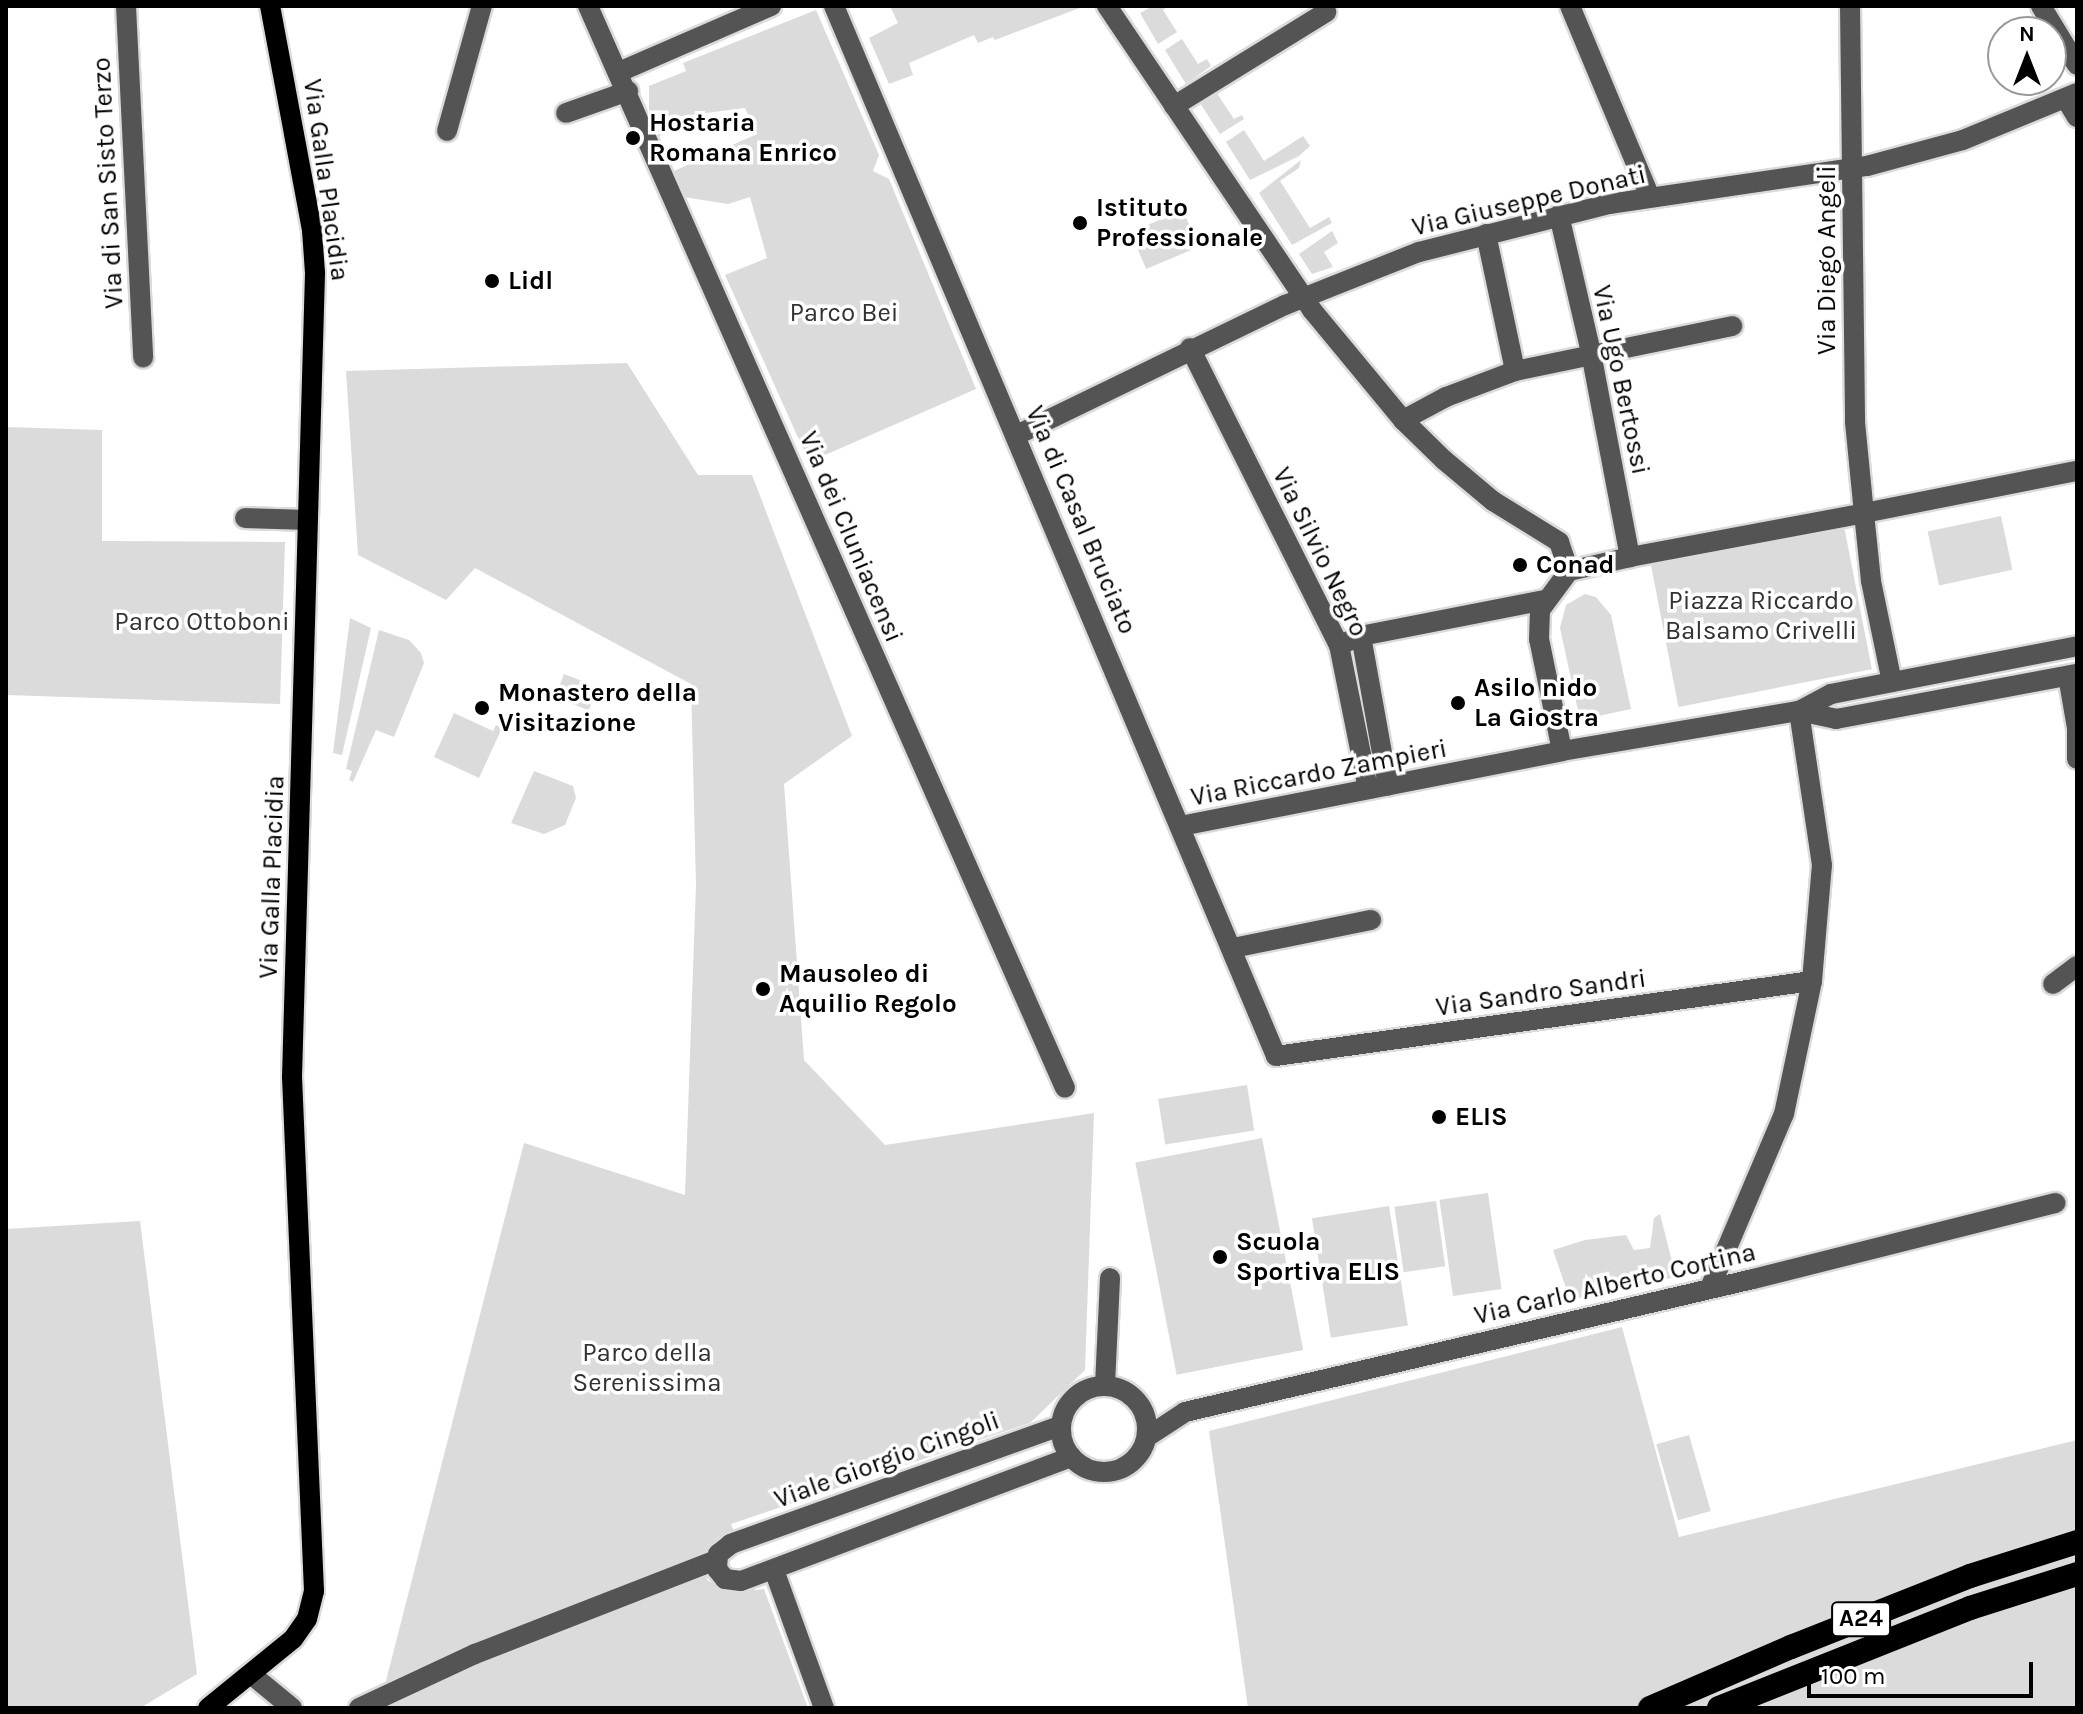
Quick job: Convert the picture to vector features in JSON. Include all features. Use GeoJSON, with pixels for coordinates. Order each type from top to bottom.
{"type":"FeatureCollection","features":[{"type":"Feature","properties":{"kind":"highway"},"geometry":{"type":"LineString","coordinates":[[1970,1576],[2077,1528]]}},
{"type":"Feature","properties":{"kind":"highway","name":"A24"},"geometry":{"type":"LineString","coordinates":[[1650,1708],[1791,1647],[1970,1576],[2077,1542]]}},
{"type":"Feature","properties":{"kind":"highway","name":"A24"},"geometry":{"type":"LineString","coordinates":[[1719,1708],[1970,1608],[2077,1574]]}},
{"type":"Feature","properties":{"kind":"main road","name":"Via Galla Placidia"},"geometry":{"type":"LineString","coordinates":[[208,1708],[293,1639],[307,1619],[314,1591],[292,1077],[315,306],[313,244],[270,6]]}},
{"type":"Feature","properties":{"kind":"street","name":"Via di San Sisto Terzo"},"geometry":{"type":"LineString","coordinates":[[126,6],[143,358]]}},
{"type":"Feature","properties":{"kind":"street"},"geometry":{"type":"LineString","coordinates":[[447,131],[482,6]]}},
{"type":"Feature","properties":{"kind":"street","name":"Via dei Cluniacensi"},"geometry":{"type":"LineString","coordinates":[[588,6],[1065,1088]]}},
{"type":"Feature","properties":{"kind":"street"},"geometry":{"type":"LineString","coordinates":[[619,72],[771,6]]}},
{"type":"Feature","properties":{"kind":"street","name":"Via di Casal Bruciato"},"geometry":{"type":"LineString","coordinates":[[834,6],[1276,1056]]}},
{"type":"Feature","properties":{"kind":"street"},"geometry":{"type":"LineString","coordinates":[[1570,6],[1650,197]]}},
{"type":"Feature","properties":{"kind":"street","name":"Via Diego Angeli"},"geometry":{"type":"LineString","coordinates":[[1850,6],[1855,422],[1864,513]]}},
{"type":"Feature","properties":{"kind":"street"},"geometry":{"type":"LineString","coordinates":[[2041,6],[2077,65]]}},
{"type":"Feature","properties":{"kind":"street"},"geometry":{"type":"LineString","coordinates":[[1109,7],[1301,297],[1403,420],[1464,479],[1559,542],[1569,571]]}},
{"type":"Feature","properties":{"kind":"street"},"geometry":{"type":"LineString","coordinates":[[1174,106],[1326,12]]}},
{"type":"Feature","properties":{"kind":"street"},"geometry":{"type":"LineString","coordinates":[[566,113],[628,91]]}},
{"type":"Feature","properties":{"kind":"street"},"geometry":{"type":"LineString","coordinates":[[2072,96],[2077,117]]}},
{"type":"Feature","properties":{"kind":"street","name":"Via Giuseppe Donati"},"geometry":{"type":"LineString","coordinates":[[1017,435],[1190,348],[1301,297],[1419,252],[1559,215],[1650,197],[1853,169],[1963,140],[2072,96]]}},
{"type":"Feature","properties":{"kind":"street","name":"Via Ugo Bertossi"},"geometry":{"type":"LineString","coordinates":[[1559,215],[1591,353],[1630,557]]}},
{"type":"Feature","properties":{"kind":"street"},"geometry":{"type":"LineString","coordinates":[[1486,234],[1515,371]]}},
{"type":"Feature","properties":{"kind":"street"},"geometry":{"type":"LineString","coordinates":[[1403,420],[1446,397],[1515,371],[1732,326]]}},
{"type":"Feature","properties":{"kind":"street","name":"Via Silvio Negro"},"geometry":{"type":"LineString","coordinates":[[1190,348],[1339,645],[1378,788]]}},
{"type":"Feature","properties":{"kind":"street"},"geometry":{"type":"LineString","coordinates":[[2077,471],[1569,571],[1545,600],[1539,615],[1539,639],[1562,751],[1799,711],[1831,694],[2077,646]]}},
{"type":"Feature","properties":{"kind":"street"},"geometry":{"type":"LineString","coordinates":[[1864,513],[1871,581],[1892,682]]}},
{"type":"Feature","properties":{"kind":"street"},"geometry":{"type":"LineString","coordinates":[[245,518],[307,520]]}},
{"type":"Feature","properties":{"kind":"street"},"geometry":{"type":"LineString","coordinates":[[1339,645],[1361,636],[1545,600]]}},
{"type":"Feature","properties":{"kind":"street","name":"Via Silvio Negro"},"geometry":{"type":"LineString","coordinates":[[1361,636],[1378,788]]}},
{"type":"Feature","properties":{"kind":"street"},"geometry":{"type":"LineString","coordinates":[[1799,711],[1836,719],[2072,675],[2077,759]]}},
{"type":"Feature","properties":{"kind":"street"},"geometry":{"type":"LineString","coordinates":[[1710,1288],[1784,1114],[1812,981],[1822,865],[1799,711]]}},
{"type":"Feature","properties":{"kind":"street","name":"Via Riccardo Zampieri"},"geometry":{"type":"LineString","coordinates":[[1181,826],[1562,751]]}},
{"type":"Feature","properties":{"kind":"street"},"geometry":{"type":"LineString","coordinates":[[1233,948],[1371,920]]}},
{"type":"Feature","properties":{"kind":"street"},"geometry":{"type":"LineString","coordinates":[[2053,984],[2077,966]]}},
{"type":"Feature","properties":{"kind":"street","name":"Via Sandro Sandri"},"geometry":{"type":"LineString","coordinates":[[1276,1056],[1812,981]]}},
{"type":"Feature","properties":{"kind":"street","name":"Via Carlo Alberto Cortina"},"geometry":{"type":"LineString","coordinates":[[1071,1457],[1092,1471],[1118,1470],[1137,1457],[1147,1437],[1185,1412],[2056,1203]]}},
{"type":"Feature","properties":{"kind":"street"},"geometry":{"type":"LineString","coordinates":[[359,1708],[483,1651],[716,1560],[721,1576],[731,1581],[774,1570],[1071,1457],[1065,1448],[1060,1426],[1063,1413],[1080,1392],[1105,1385],[1110,1278]]}},
{"type":"Feature","properties":{"kind":"street","name":"Via Carlo Alberto Cortina"},"geometry":{"type":"LineString","coordinates":[[1105,1385],[1132,1395],[1142,1406],[1185,1412]]}},
{"type":"Feature","properties":{"kind":"street"},"geometry":{"type":"LineString","coordinates":[[1142,1406],[1147,1437]]}},
{"type":"Feature","properties":{"kind":"street","name":"Viale Giorgio Cingoli"},"geometry":{"type":"LineString","coordinates":[[716,1560],[721,1550],[731,1544],[1060,1426]]}},
{"type":"Feature","properties":{"kind":"street"},"geometry":{"type":"LineString","coordinates":[[919,1477],[931,1510]]}},
{"type":"Feature","properties":{"kind":"street"},"geometry":{"type":"LineString","coordinates":[[774,1570],[824,1708]]}},
{"type":"Feature","properties":{"kind":"street"},"geometry":{"type":"LineString","coordinates":[[252,1675],[292,1708]]}},
{"type":"Feature","properties":{"kind":"green space"},"geometry":{"type":"Polygon","coordinates":[[[890,6],[1085,6],[995,40],[993,37],[978,43],[974,35],[909,63],[913,75],[889,84],[869,38],[898,23],[890,6]]]}},
{"type":"Feature","properties":{"kind":"green space"},"geometry":{"type":"Polygon","coordinates":[[[1153,6],[1168,6],[1163,10],[1177,32],[1158,44],[1140,13],[1153,6]]]}},
{"type":"Feature","properties":{"kind":"green space","name":"Parco Bei"},"geometry":{"type":"Polygon","coordinates":[[[816,10],[879,155],[873,171],[889,179],[976,389],[809,462],[725,275],[767,258],[750,197],[728,204],[683,197],[674,171],[757,134],[745,108],[675,117],[665,134],[654,138],[649,125],[649,86],[686,71],[683,63],[816,10]]]}},
{"type":"Feature","properties":{"kind":"green space"},"geometry":{"type":"Polygon","coordinates":[[[1182,39],[1198,64],[1207,59],[1211,66],[1186,84],[1165,50],[1182,39]]]}},
{"type":"Feature","properties":{"kind":"green space"},"geometry":{"type":"Polygon","coordinates":[[[1216,92],[1234,119],[1242,115],[1244,119],[1220,134],[1200,103],[1216,92]]]}},
{"type":"Feature","properties":{"kind":"green space"},"geometry":{"type":"Polygon","coordinates":[[[1244,130],[1264,161],[1303,136],[1310,146],[1299,156],[1250,180],[1226,142],[1244,130]]]}},
{"type":"Feature","properties":{"kind":"green space"},"geometry":{"type":"Polygon","coordinates":[[[1301,160],[1299,168],[1280,181],[1310,228],[1329,217],[1332,223],[1292,245],[1259,193],[1301,160]]]}},
{"type":"Feature","properties":{"kind":"green space"},"geometry":{"type":"Polygon","coordinates":[[[1183,210],[1199,247],[1146,269],[1131,232],[1183,210]]]}},
{"type":"Feature","properties":{"kind":"green space"},"geometry":{"type":"Polygon","coordinates":[[[1332,231],[1338,243],[1324,252],[1333,267],[1312,274],[1299,254],[1332,231]]]}},
{"type":"Feature","properties":{"kind":"green space","name":"Parco della Serenissima"},"geometry":{"type":"Polygon","coordinates":[[[627,363],[698,475],[752,475],[852,736],[784,784],[804,1060],[885,1145],[1094,1113],[1085,1370],[1030,1423],[731,1524],[734,1531],[717,1538],[706,1553],[707,1580],[726,1591],[752,1586],[755,1590],[764,1589],[808,1708],[379,1708],[524,1143],[685,1195],[696,885],[691,684],[475,568],[446,600],[358,555],[346,371],[627,363]]]}},
{"type":"Feature","properties":{"kind":"green space","name":"Parco Ottoboni"},"geometry":{"type":"Polygon","coordinates":[[[6,427],[102,430],[102,541],[285,542],[280,704],[6,695],[6,427]]]}},
{"type":"Feature","properties":{"kind":"green space"},"geometry":{"type":"Polygon","coordinates":[[[2001,516],[2012,570],[1939,585],[1928,532],[2001,516]]]}},
{"type":"Feature","properties":{"kind":"green space","name":"Piazza Riccardo Balsamo Crivelli"},"geometry":{"type":"Polygon","coordinates":[[[1844,526],[1872,669],[1678,707],[1651,564],[1844,526]]]}},
{"type":"Feature","properties":{"kind":"green space"},"geometry":{"type":"Polygon","coordinates":[[[1585,594],[1596,597],[1611,615],[1631,709],[1580,720],[1560,628],[1566,605],[1585,594]]]}},
{"type":"Feature","properties":{"kind":"green space"},"geometry":{"type":"Polygon","coordinates":[[[350,618],[371,628],[342,755],[333,753],[350,618]]]}},
{"type":"Feature","properties":{"kind":"green space"},"geometry":{"type":"Polygon","coordinates":[[[379,630],[409,640],[421,653],[424,663],[394,737],[376,730],[353,782],[349,780],[352,771],[346,769],[379,630]]]}},
{"type":"Feature","properties":{"kind":"green space"},"geometry":{"type":"Polygon","coordinates":[[[564,674],[598,687],[589,710],[555,697],[564,674]]]}},
{"type":"Feature","properties":{"kind":"green space"},"geometry":{"type":"Polygon","coordinates":[[[454,713],[493,731],[496,725],[502,728],[479,778],[434,757],[454,713]]]}},
{"type":"Feature","properties":{"kind":"green space"},"geometry":{"type":"Polygon","coordinates":[[[534,771],[573,786],[576,798],[565,825],[544,834],[511,823],[534,771]]]}},
{"type":"Feature","properties":{"kind":"green space"},"geometry":{"type":"Polygon","coordinates":[[[1247,1085],[1254,1130],[1165,1145],[1158,1099],[1247,1085]]]}},
{"type":"Feature","properties":{"kind":"green space","name":"Scuola Sportiva ELIS"},"geometry":{"type":"Polygon","coordinates":[[[1262,1138],[1303,1350],[1177,1375],[1135,1163],[1262,1138]]]}},
{"type":"Feature","properties":{"kind":"green space","name":"Scuola Sportiva ELIS"},"geometry":{"type":"Polygon","coordinates":[[[1488,1193],[1501,1289],[1453,1296],[1439,1200],[1488,1193]]]}},
{"type":"Feature","properties":{"kind":"green space"},"geometry":{"type":"Polygon","coordinates":[[[1436,1201],[1445,1266],[1404,1272],[1394,1207],[1436,1201]]]}},
{"type":"Feature","properties":{"kind":"green space","name":"Scuola Sportiva ELIS"},"geometry":{"type":"Polygon","coordinates":[[[1389,1206],[1408,1326],[1331,1338],[1312,1218],[1389,1206]]]}},
{"type":"Feature","properties":{"kind":"green space"},"geometry":{"type":"Polygon","coordinates":[[[1660,1214],[1676,1277],[1570,1300],[1553,1250],[1585,1240],[1626,1235],[1634,1250],[1650,1248],[1654,1218],[1660,1214]]]}},
{"type":"Feature","properties":{"kind":"green space"},"geometry":{"type":"Polygon","coordinates":[[[140,1221],[197,1674],[140,1708],[6,1708],[6,1229],[140,1221]]]}},
{"type":"Feature","properties":{"kind":"green space"},"geometry":{"type":"Polygon","coordinates":[[[1622,1327],[1679,1537],[2077,1440],[2077,1708],[1248,1708],[1209,1431],[1622,1327]]]}},
{"type":"Feature","properties":{"kind":"green space"},"geometry":{"type":"Polygon","coordinates":[[[1689,1435],[1711,1511],[1678,1520],[1656,1444],[1689,1435]]]}},
{"type":"Feature","properties":{"kind":"place","name":"Hostaria Romana Enrico"},"geometry":{"type":"Point","coordinates":[633,138]}},
{"type":"Feature","properties":{"kind":"place","name":"Istituto Professionale"},"geometry":{"type":"Point","coordinates":[1080,223]}},
{"type":"Feature","properties":{"kind":"place","name":"Lidl"},"geometry":{"type":"Point","coordinates":[492,281]}},
{"type":"Feature","properties":{"kind":"place","name":"Conad"},"geometry":{"type":"Point","coordinates":[1520,565]}},
{"type":"Feature","properties":{"kind":"place","name":"Asilo nido La Giostra"},"geometry":{"type":"Point","coordinates":[1458,703]}},
{"type":"Feature","properties":{"kind":"place","name":"Monastero della Visitazione"},"geometry":{"type":"Point","coordinates":[482,708]}},
{"type":"Feature","properties":{"kind":"place","name":"Mausoleo di Aquilio Regolo"},"geometry":{"type":"Point","coordinates":[763,989]}},
{"type":"Feature","properties":{"kind":"place","name":"ELIS"},"geometry":{"type":"Point","coordinates":[1439,1117]}},
{"type":"Feature","properties":{"kind":"place","name":"Scuola Sportiva ELIS"},"geometry":{"type":"Point","coordinates":[1220,1257]}}]}
